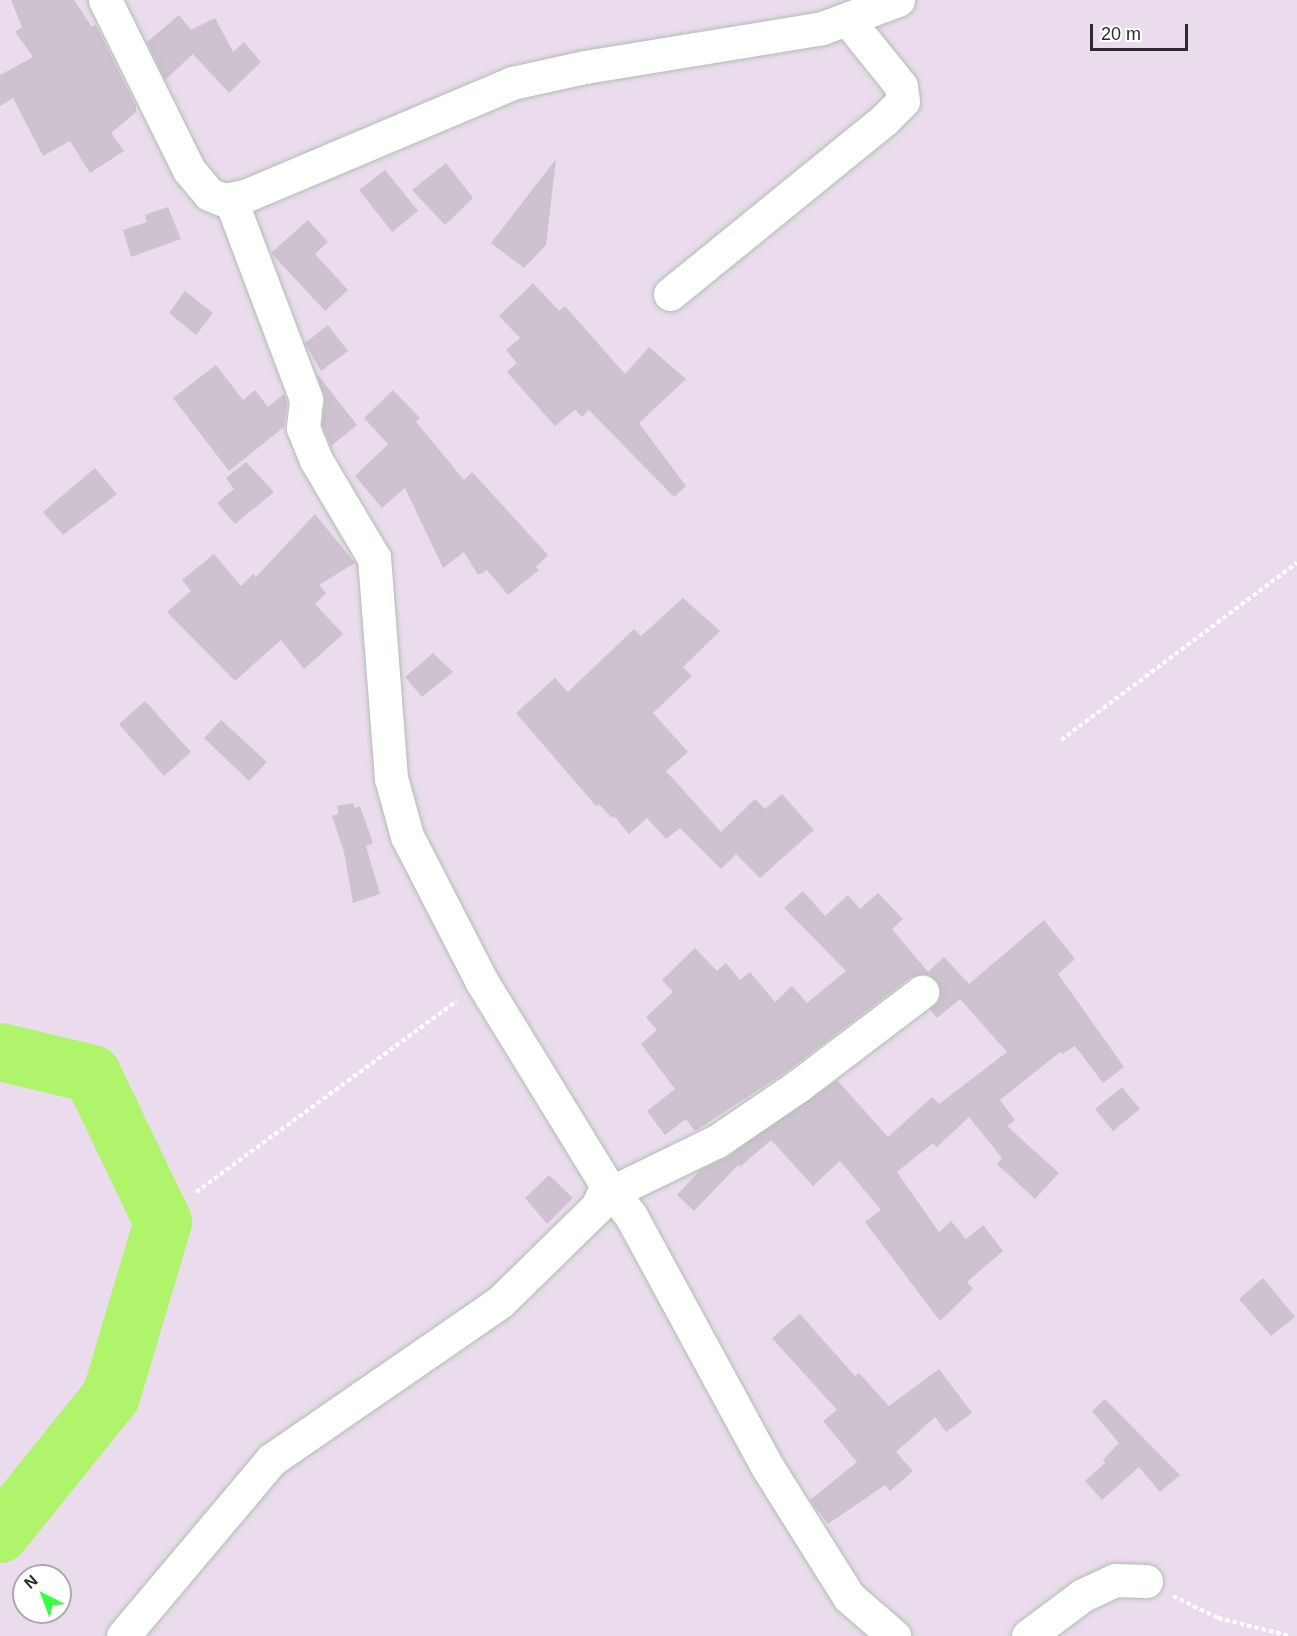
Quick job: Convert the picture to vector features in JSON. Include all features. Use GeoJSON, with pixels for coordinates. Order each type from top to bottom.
{"type":"FeatureCollection","features":[{"type":"Feature","properties":{"kind":"street"},"geometry":{"type":"LineString","coordinates":[[105,0],[189,170],[209,194],[231,200],[512,83],[585,66],[812,30],[848,20],[898,0]]}},
{"type":"Feature","properties":{"kind":"street"},"geometry":{"type":"LineString","coordinates":[[670,294],[885,119],[903,100],[900,86],[848,20]]}},
{"type":"Feature","properties":{"kind":"street"},"geometry":{"type":"LineString","coordinates":[[231,200],[306,399],[303,428],[316,460],[374,558],[395,802],[407,836],[482,982],[610,1189],[631,1216],[768,1468],[843,1587],[894,1636]]}},
{"type":"Feature","properties":{"kind":"street"},"geometry":{"type":"LineString","coordinates":[[123,1636],[271,1460],[308,1431],[499,1303],[597,1207],[610,1189],[717,1141],[798,1086],[922,992]]}},
{"type":"Feature","properties":{"kind":"street"},"geometry":{"type":"LineString","coordinates":[[1028,1636],[1083,1596],[1115,1580],[1146,1581]]}},
{"type":"Feature","properties":{"kind":"path"},"geometry":{"type":"LineString","coordinates":[[1061,740],[1297,563]]}},
{"type":"Feature","properties":{"kind":"path"},"geometry":{"type":"LineString","coordinates":[[196,1192],[482,982]]}},
{"type":"Feature","properties":{"kind":"path"},"geometry":{"type":"LineString","coordinates":[[1146,1581],[1218,1618],[1290,1636]]}},
{"type":"Feature","properties":{"kind":"building"},"geometry":{"type":"Polygon","coordinates":[[[11,0],[74,0],[92,27],[95,25],[99,31],[136,106],[136,112],[111,133],[124,151],[90,173],[70,141],[43,156],[13,98],[0,106],[0,75],[33,57],[15,32],[22,27],[11,0]]]}},
{"type":"Feature","properties":{"kind":"building"},"geometry":{"type":"Polygon","coordinates":[[[179,15],[191,30],[215,18],[233,52],[244,42],[261,62],[229,93],[193,54],[165,80],[147,42],[179,15]]]}},
{"type":"Feature","properties":{"kind":"building"},"geometry":{"type":"Polygon","coordinates":[[[556,159],[546,245],[524,268],[491,243],[556,159]]]}},
{"type":"Feature","properties":{"kind":"building"},"geometry":{"type":"Polygon","coordinates":[[[446,163],[473,198],[445,225],[412,190],[446,163]]]}},
{"type":"Feature","properties":{"kind":"building"},"geometry":{"type":"Polygon","coordinates":[[[385,170],[418,211],[392,232],[359,190],[385,170]]]}},
{"type":"Feature","properties":{"kind":"building"},"geometry":{"type":"Polygon","coordinates":[[[168,207],[181,239],[131,257],[123,230],[147,222],[145,215],[168,207]]]}},
{"type":"Feature","properties":{"kind":"building"},"geometry":{"type":"Polygon","coordinates":[[[308,220],[328,242],[315,254],[348,290],[325,311],[271,253],[308,220]]]}},
{"type":"Feature","properties":{"kind":"building"},"geometry":{"type":"Polygon","coordinates":[[[533,283],[559,311],[565,306],[625,374],[649,347],[686,379],[639,423],[686,486],[674,497],[589,410],[582,417],[575,410],[555,426],[507,372],[517,363],[506,350],[520,338],[499,316],[533,283]]]}},
{"type":"Feature","properties":{"kind":"building"},"geometry":{"type":"Polygon","coordinates":[[[185,291],[213,313],[196,335],[169,313],[185,291]]]}},
{"type":"Feature","properties":{"kind":"building"},"geometry":{"type":"Polygon","coordinates":[[[328,325],[348,351],[321,371],[305,343],[328,325]]]}},
{"type":"Feature","properties":{"kind":"building"},"geometry":{"type":"Polygon","coordinates":[[[216,365],[243,400],[255,390],[268,407],[284,394],[287,401],[284,427],[229,471],[173,398],[216,365]]]}},
{"type":"Feature","properties":{"kind":"building"},"geometry":{"type":"Polygon","coordinates":[[[317,374],[357,425],[331,446],[322,425],[325,400],[317,374]]]}},
{"type":"Feature","properties":{"kind":"building"},"geometry":{"type":"Polygon","coordinates":[[[393,390],[420,418],[416,422],[464,480],[472,472],[548,555],[536,567],[539,570],[508,595],[487,570],[478,575],[464,552],[443,568],[405,488],[382,508],[355,476],[388,444],[364,418],[393,390]]]}},
{"type":"Feature","properties":{"kind":"building"},"geometry":{"type":"Polygon","coordinates":[[[246,462],[274,492],[235,524],[217,503],[234,489],[226,478],[246,462]]]}},
{"type":"Feature","properties":{"kind":"building"},"geometry":{"type":"Polygon","coordinates":[[[95,468],[117,494],[63,535],[43,512],[95,468]]]}},
{"type":"Feature","properties":{"kind":"building"},"geometry":{"type":"Polygon","coordinates":[[[315,514],[355,563],[319,585],[326,593],[315,604],[343,634],[304,669],[281,640],[235,681],[167,612],[191,591],[182,580],[214,554],[241,586],[253,574],[256,577],[315,514]]]}},
{"type":"Feature","properties":{"kind":"building"},"geometry":{"type":"Polygon","coordinates":[[[683,598],[720,631],[683,667],[692,676],[653,713],[688,752],[666,771],[721,832],[755,799],[765,809],[782,794],[814,830],[760,878],[736,854],[721,869],[680,828],[666,839],[647,818],[629,834],[614,816],[612,818],[599,804],[596,806],[516,713],[555,678],[568,692],[634,629],[641,636],[683,598]]]}},
{"type":"Feature","properties":{"kind":"building"},"geometry":{"type":"Polygon","coordinates":[[[433,653],[453,672],[422,697],[405,677],[433,653]]]}},
{"type":"Feature","properties":{"kind":"building"},"geometry":{"type":"Polygon","coordinates":[[[145,701],[191,752],[164,776],[119,724],[145,701]]]}},
{"type":"Feature","properties":{"kind":"building"},"geometry":{"type":"Polygon","coordinates":[[[221,720],[267,762],[249,781],[204,738],[221,720]]]}},
{"type":"Feature","properties":{"kind":"building"},"geometry":{"type":"Polygon","coordinates":[[[353,803],[355,808],[360,806],[373,843],[366,846],[380,894],[353,903],[344,852],[332,816],[338,814],[337,806],[353,803]]]}},
{"type":"Feature","properties":{"kind":"building"},"geometry":{"type":"Polygon","coordinates":[[[803,891],[825,916],[848,895],[860,909],[878,893],[903,919],[892,929],[928,972],[944,957],[969,984],[1044,920],[1075,959],[1058,974],[1124,1067],[1103,1083],[1075,1046],[1062,1054],[1060,1052],[1000,1100],[1015,1120],[1007,1126],[1059,1173],[1035,1199],[997,1164],[1002,1158],[969,1117],[937,1147],[933,1143],[897,1172],[939,1232],[951,1221],[966,1239],[983,1225],[1003,1251],[967,1282],[973,1289],[940,1321],[865,1222],[881,1210],[840,1161],[813,1186],[771,1140],[740,1167],[738,1165],[694,1211],[677,1195],[700,1170],[727,1157],[837,1080],[888,1137],[932,1097],[939,1104],[1007,1052],[960,999],[937,1018],[930,1009],[939,1000],[940,989],[930,975],[911,977],[787,1071],[695,1131],[686,1119],[665,1135],[647,1111],[675,1089],[641,1044],[657,1030],[646,1017],[673,992],[662,980],[695,948],[717,971],[726,963],[740,980],[750,972],[775,1002],[792,986],[807,1003],[846,971],[784,908],[803,891]]]}},
{"type":"Feature","properties":{"kind":"building"},"geometry":{"type":"Polygon","coordinates":[[[1122,1087],[1140,1109],[1113,1131],[1095,1109],[1122,1087]]]}},
{"type":"Feature","properties":{"kind":"building"},"geometry":{"type":"Polygon","coordinates":[[[549,1175],[573,1198],[547,1224],[525,1198],[549,1175]]]}},
{"type":"Feature","properties":{"kind":"building"},"geometry":{"type":"Polygon","coordinates":[[[1263,1278],[1295,1317],[1271,1336],[1239,1299],[1263,1278]]]}},
{"type":"Feature","properties":{"kind":"building"},"geometry":{"type":"Polygon","coordinates":[[[800,1314],[855,1376],[859,1373],[889,1406],[939,1369],[972,1413],[946,1432],[935,1417],[896,1452],[913,1471],[890,1491],[885,1485],[828,1524],[810,1500],[857,1462],[823,1421],[837,1410],[772,1338],[800,1314]]]}},
{"type":"Feature","properties":{"kind":"building"},"geometry":{"type":"Polygon","coordinates":[[[1105,1399],[1180,1475],[1160,1492],[1139,1467],[1102,1500],[1085,1481],[1105,1463],[1103,1460],[1119,1443],[1092,1411],[1105,1399]]]}},
{"type":"Feature","properties":{"kind":"waterway"},"geometry":{"type":"LineString","coordinates":[[0,1052],[92,1074],[163,1222],[111,1396],[0,1534]]}}]}
